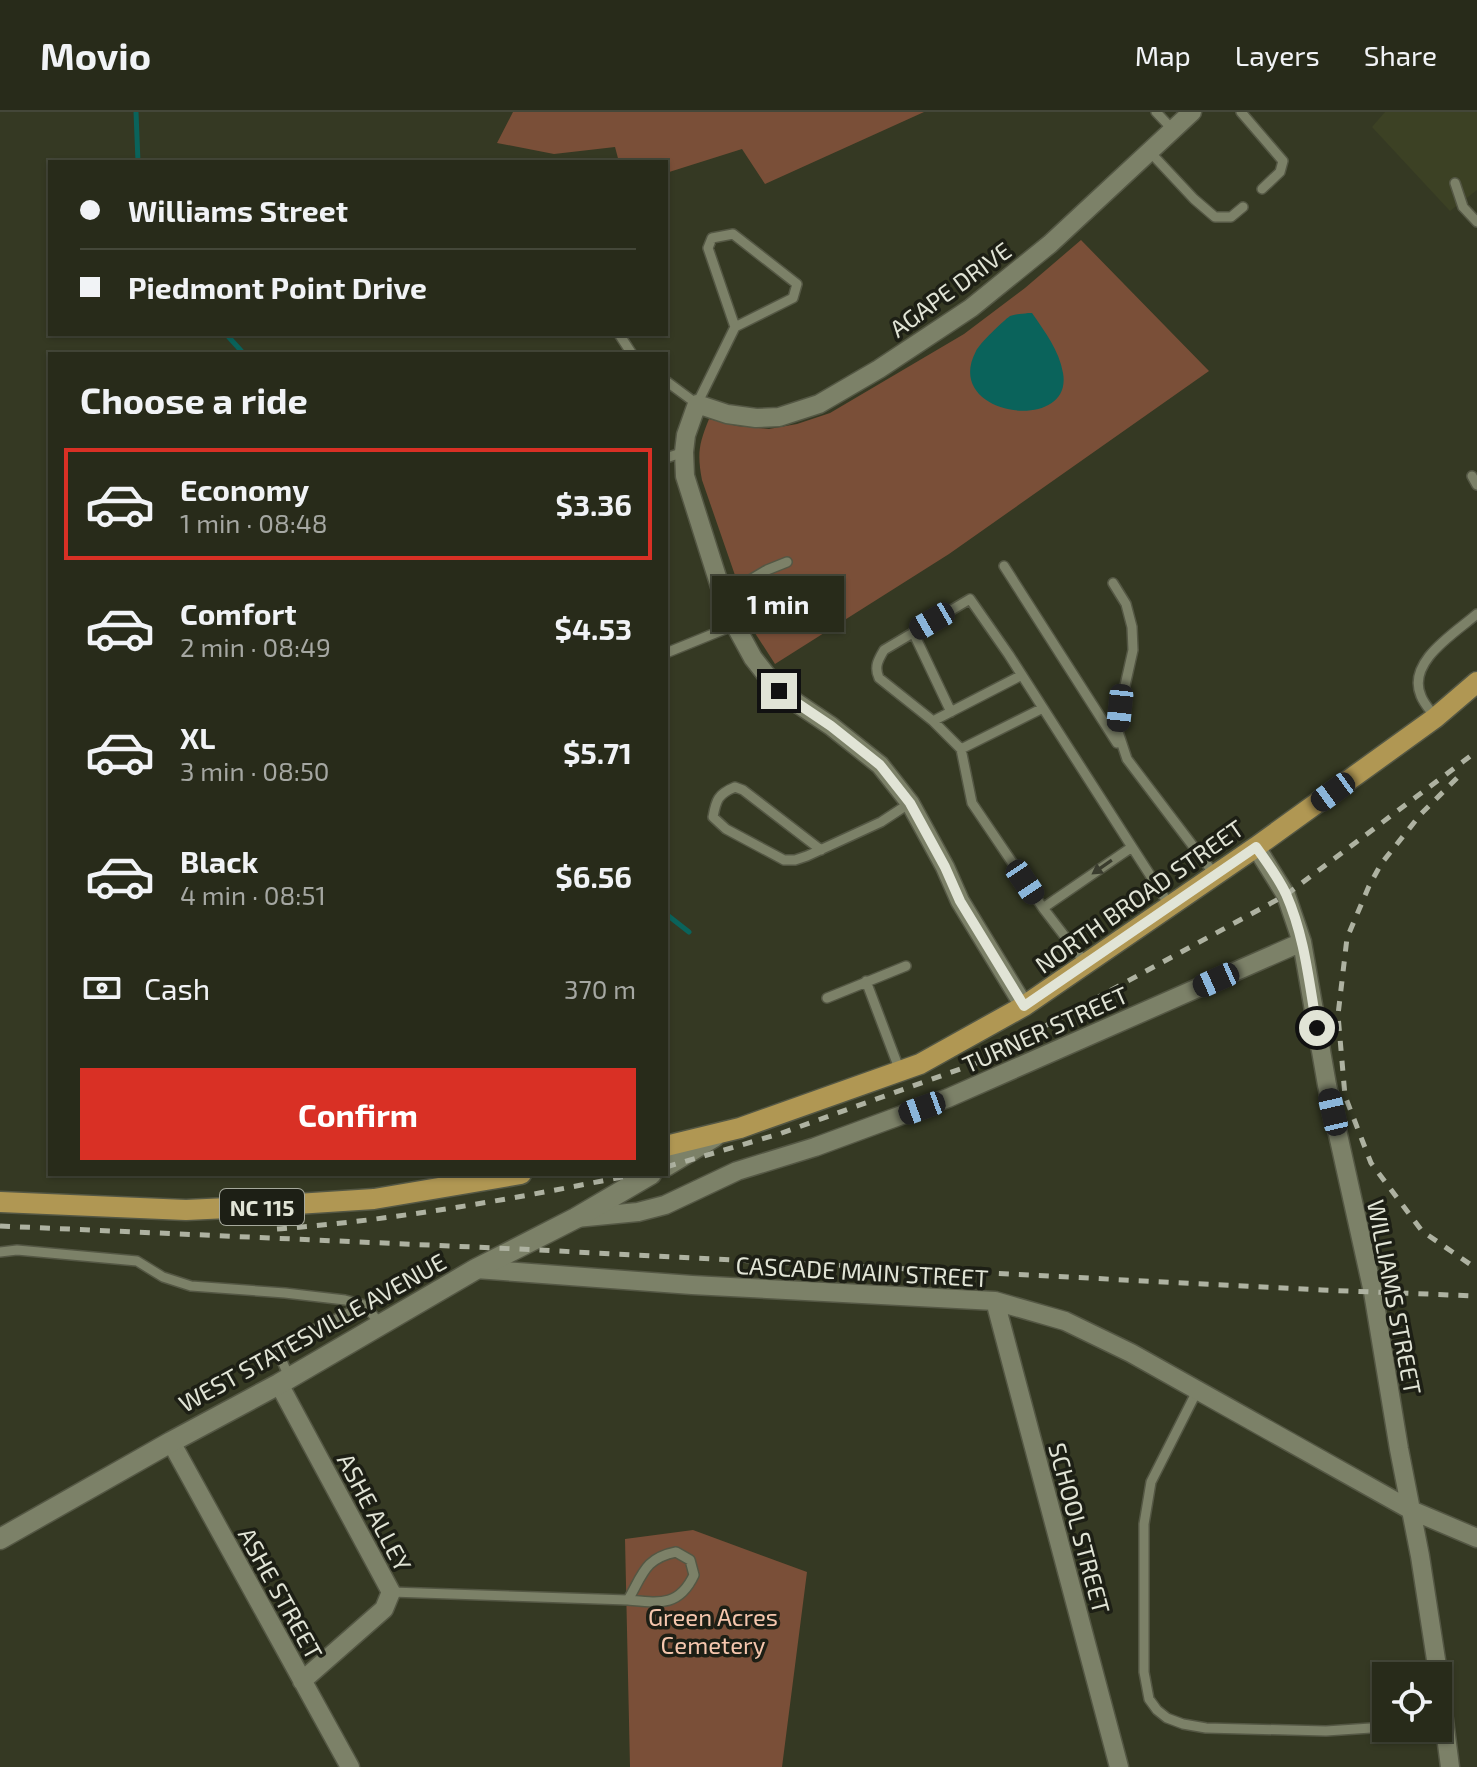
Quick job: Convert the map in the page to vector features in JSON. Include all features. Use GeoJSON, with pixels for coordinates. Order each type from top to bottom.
{"type":"FeatureCollection","features":[{"type":"Feature","properties":{"kind":"main road","name":"NORTH BROAD STREET"},"geometry":{"type":"LineString","coordinates":[[668,1146],[740,1128],[920,1064],[1024,1006],[1256,847],[1435,718],[1477,682]]}},
{"type":"Feature","properties":{"kind":"main road","name":"NC 115"},"geometry":{"type":"LineString","coordinates":[[0,1202],[202,1209],[374,1199],[462,1179],[497,1176]]}},
{"type":"Feature","properties":{"kind":"street","name":"AGAPE DRIVE"},"geometry":{"type":"LineString","coordinates":[[697,404],[727,414],[779,417],[819,404],[879,369],[971,308],[1050,244],[1192,112]]}},
{"type":"Feature","properties":{"kind":"street"},"geometry":{"type":"LineString","coordinates":[[697,404],[675,455],[685,476],[735,625],[753,658],[779,691],[831,726],[880,765],[910,803],[960,901],[1024,1006]]}},
{"type":"Feature","properties":{"kind":"street","name":"WILLIAMS STREET"},"geometry":{"type":"LineString","coordinates":[[1256,847],[1286,895],[1302,942],[1327,1085],[1373,1292],[1436,1662]]}},
{"type":"Feature","properties":{"kind":"street","name":"TURNER STREET"},"geometry":{"type":"LineString","coordinates":[[576,1218],[638,1212],[665,1205],[737,1171],[815,1147],[948,1098],[1302,942]]}},
{"type":"Feature","properties":{"kind":"street"},"geometry":{"type":"LineString","coordinates":[[668,1165],[723,1132]]}},
{"type":"Feature","properties":{"kind":"street","name":"WEST STATESVILLE AVENUE"},"geometry":{"type":"LineString","coordinates":[[0,1539],[476,1269],[576,1218],[648,1176]]}},
{"type":"Feature","properties":{"kind":"street","name":"CASCADE MAIN STREET"},"geometry":{"type":"LineString","coordinates":[[476,1269],[708,1286],[995,1301],[1065,1321],[1131,1353],[1411,1510],[1477,1538]]}},
{"type":"Feature","properties":{"kind":"street","name":"SCHOOL STREET"},"geometry":{"type":"LineString","coordinates":[[995,1301],[1119,1767]]}},
{"type":"Feature","properties":{"kind":"street","name":"ASHE ALLEY"},"geometry":{"type":"LineString","coordinates":[[284,1380],[391,1592],[384,1609],[302,1681]]}},
{"type":"Feature","properties":{"kind":"street","name":"ASHE STREET"},"geometry":{"type":"LineString","coordinates":[[171,1442],[350,1767]]}},
{"type":"Feature","properties":{"kind":"street","name":"WILLIAMS STREET"},"geometry":{"type":"LineString","coordinates":[[1445,1742],[1450,1767]]}},
{"type":"Feature","properties":{"kind":"lane"},"geometry":{"type":"LineString","coordinates":[[1156,112],[1173,130]]}},
{"type":"Feature","properties":{"kind":"lane"},"geometry":{"type":"LineString","coordinates":[[1241,112],[1283,161],[1280,172],[1262,189]]}},
{"type":"Feature","properties":{"kind":"lane"},"geometry":{"type":"LineString","coordinates":[[1150,152],[1215,217],[1231,217],[1243,207]]}},
{"type":"Feature","properties":{"kind":"lane"},"geometry":{"type":"LineString","coordinates":[[1455,183],[1463,207],[1477,222]]}},
{"type":"Feature","properties":{"kind":"lane"},"geometry":{"type":"LineString","coordinates":[[668,382],[697,404],[735,327],[793,298],[797,284],[733,234],[712,238],[708,248],[735,327]]}},
{"type":"Feature","properties":{"kind":"lane"},"geometry":{"type":"LineString","coordinates":[[723,596],[787,562]]}},
{"type":"Feature","properties":{"kind":"lane"},"geometry":{"type":"LineString","coordinates":[[1004,566],[1127,759],[1215,875]]}},
{"type":"Feature","properties":{"kind":"lane"},"geometry":{"type":"LineString","coordinates":[[1113,583],[1126,604],[1132,627],[1133,650],[1118,732],[1127,759]]}},
{"type":"Feature","properties":{"kind":"lane"},"geometry":{"type":"LineString","coordinates":[[1086,964],[1043,908],[972,803],[961,749],[933,721],[879,678],[877,663],[884,650],[970,599],[1170,906]]}},
{"type":"Feature","properties":{"kind":"lane"},"geometry":{"type":"LineString","coordinates":[[1435,718],[1420,695],[1419,675],[1427,657],[1475,620]]}},
{"type":"Feature","properties":{"kind":"lane"},"geometry":{"type":"LineString","coordinates":[[668,652],[735,625]]}},
{"type":"Feature","properties":{"kind":"lane"},"geometry":{"type":"LineString","coordinates":[[913,632],[951,712]]}},
{"type":"Feature","properties":{"kind":"lane"},"geometry":{"type":"LineString","coordinates":[[933,721],[1022,675]]}},
{"type":"Feature","properties":{"kind":"lane"},"geometry":{"type":"LineString","coordinates":[[961,749],[1043,708]]}},
{"type":"Feature","properties":{"kind":"lane"},"geometry":{"type":"LineString","coordinates":[[821,850],[743,790],[735,787],[726,790],[716,800],[713,817],[726,829],[784,860],[795,860],[821,850],[881,822],[910,803]]}},
{"type":"Feature","properties":{"kind":"lane"},"geometry":{"type":"LineString","coordinates":[[1043,908],[1132,847]]}},
{"type":"Feature","properties":{"kind":"lane"},"geometry":{"type":"LineString","coordinates":[[827,998],[906,966]]}},
{"type":"Feature","properties":{"kind":"lane"},"geometry":{"type":"LineString","coordinates":[[866,981],[900,1071]]}},
{"type":"Feature","properties":{"kind":"lane"},"geometry":{"type":"LineString","coordinates":[[0,1252],[17,1250],[137,1261],[163,1277],[191,1286],[345,1300],[365,1305],[381,1325]]}},
{"type":"Feature","properties":{"kind":"lane"},"geometry":{"type":"LineString","coordinates":[[284,1380],[280,1346],[365,1305]]}},
{"type":"Feature","properties":{"kind":"lane"},"geometry":{"type":"LineString","coordinates":[[1197,1391],[1151,1482],[1144,1524],[1144,1672],[1149,1699],[1167,1718],[1206,1728],[1326,1731],[1372,1728]]}},
{"type":"Feature","properties":{"kind":"lane"},"geometry":{"type":"LineString","coordinates":[[391,1592],[660,1603],[676,1599],[689,1586],[694,1575],[690,1560],[676,1552],[660,1555],[648,1565],[628,1600]]}},
{"type":"Feature","properties":{"kind":"shaded area"},"geometry":{"type":"Polygon","coordinates":[[[1385,112],[1477,112],[1477,190],[1450,211],[1372,127],[1385,112]]]}},
{"type":"Feature","properties":{"kind":"green space"},"geometry":{"type":"Polygon","coordinates":[[[513,112],[924,112],[765,184],[742,149],[668,172],[668,160],[618,160],[615,147],[554,154],[497,143],[513,112]]]}},
{"type":"Feature","properties":{"kind":"green space"},"geometry":{"type":"Polygon","coordinates":[[[1081,240],[1209,371],[949,554],[775,664],[755,633],[702,480],[700,449],[709,419],[769,429],[830,413],[964,334],[1081,240]]]}},
{"type":"Feature","properties":{"kind":"green space","name":"Green Acres Cemetery"},"geometry":{"type":"Polygon","coordinates":[[[693,1530],[807,1572],[782,1767],[630,1767],[625,1539],[693,1530]]]}},
{"type":"Feature","properties":{"kind":"water"},"geometry":{"type":"Polygon","coordinates":[[[1032,313],[1058,357],[1063,373],[1061,392],[1049,405],[1031,410],[1010,410],[991,403],[976,391],[970,373],[976,351],[987,338],[1010,316],[1032,313]]]}},
{"type":"Feature","properties":{"kind":"waterway"},"geometry":{"type":"LineString","coordinates":[[136,112],[138,160]]}},
{"type":"Feature","properties":{"kind":"waterway"},"geometry":{"type":"LineString","coordinates":[[228,336],[242,352]]}},
{"type":"Feature","properties":{"kind":"waterway"},"geometry":{"type":"LineString","coordinates":[[668,916],[689,932]]}},
{"type":"Feature","properties":{"kind":"railway"},"geometry":{"type":"LineString","coordinates":[[668,1166],[779,1134],[977,1063],[1286,895],[1477,751]]}},
{"type":"Feature","properties":{"kind":"railway"},"geometry":{"type":"LineString","coordinates":[[1457,778],[1420,815],[1381,864],[1369,886],[1347,938],[1338,1015],[1345,1096],[1371,1163],[1422,1231],[1477,1269]]}},
{"type":"Feature","properties":{"kind":"railway"},"geometry":{"type":"LineString","coordinates":[[277,1229],[458,1207],[627,1176]]}},
{"type":"Feature","properties":{"kind":"railway"},"geometry":{"type":"LineString","coordinates":[[0,1226],[1477,1296]]}},
{"type":"Feature","properties":{"kind":"route"},"geometry":{"type":"LineString","coordinates":[[779,691],[831,726],[880,765],[910,803],[960,901],[1024,1006],[1256,847],[1286,895],[1302,942],[1317,1028]]}}]}
